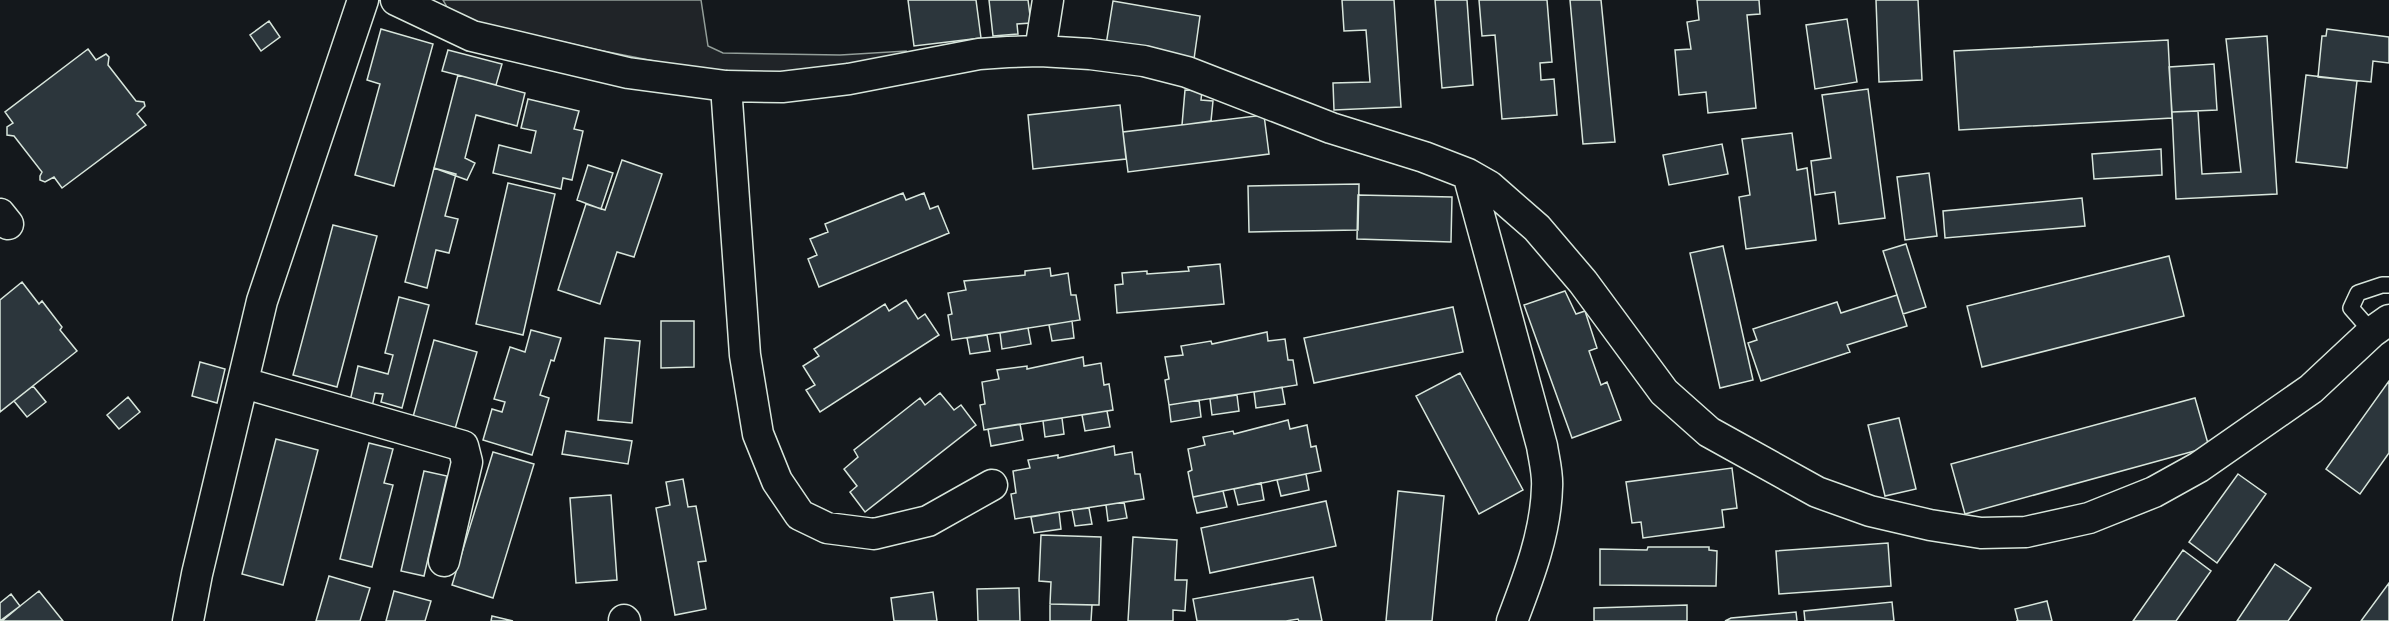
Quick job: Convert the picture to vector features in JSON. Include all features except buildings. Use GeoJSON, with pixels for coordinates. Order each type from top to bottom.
{"type":"FeatureCollection","features":[{"type":"Feature","properties":{"kind":"street"},"geometry":{"type":"LineString","coordinates":[[188,621],[197,574],[262,301],[363,0]]}},
{"type":"Feature","properties":{"kind":"street"},"geometry":{"type":"LineString","coordinates":[[396,0],[472,36],[628,74],[726,86],[782,87],[849,80],[979,54],[1040,51],[1144,61],[1187,72],[1331,128],[1424,157],[1468,174],[1489,186],[1537,228],[1583,282],[1664,392],[1709,432],[1817,492],[1870,511],[1930,525],[1981,533],[2026,532],[2089,518],[2154,492],[2199,467],[2311,389],[2380,326]]}},
{"type":"Feature","properties":{"kind":"street"},"geometry":{"type":"LineString","coordinates":[[1040,51],[1047,0]]}},
{"type":"Feature","properties":{"kind":"street"},"geometry":{"type":"LineString","coordinates":[[726,86],[745,355],[758,434],[777,481],[800,515],[827,528],[874,534],[928,521],[992,485]]}},
{"type":"Feature","properties":{"kind":"street"},"geometry":{"type":"LineString","coordinates":[[1468,174],[1542,446],[1548,486],[1543,521],[1531,569],[1512,621]]}},
{"type":"Feature","properties":{"kind":"street"},"geometry":{"type":"LineString","coordinates":[[244,383],[463,446],[466,462],[444,561]]}},
{"type":"Feature","properties":{"kind":"lane"},"geometry":{"type":"LineString","coordinates":[[2380,326],[2351,308],[2358,293],[2389,285]]}},
{"type":"Feature","properties":{"kind":"shaded area"},"geometry":{"type":"Polygon","coordinates":[[[443,0],[701,0],[708,46],[723,53],[840,55],[906,51],[904,60],[780,76],[695,69],[598,50],[469,20],[447,7],[443,0]]]}}]}
